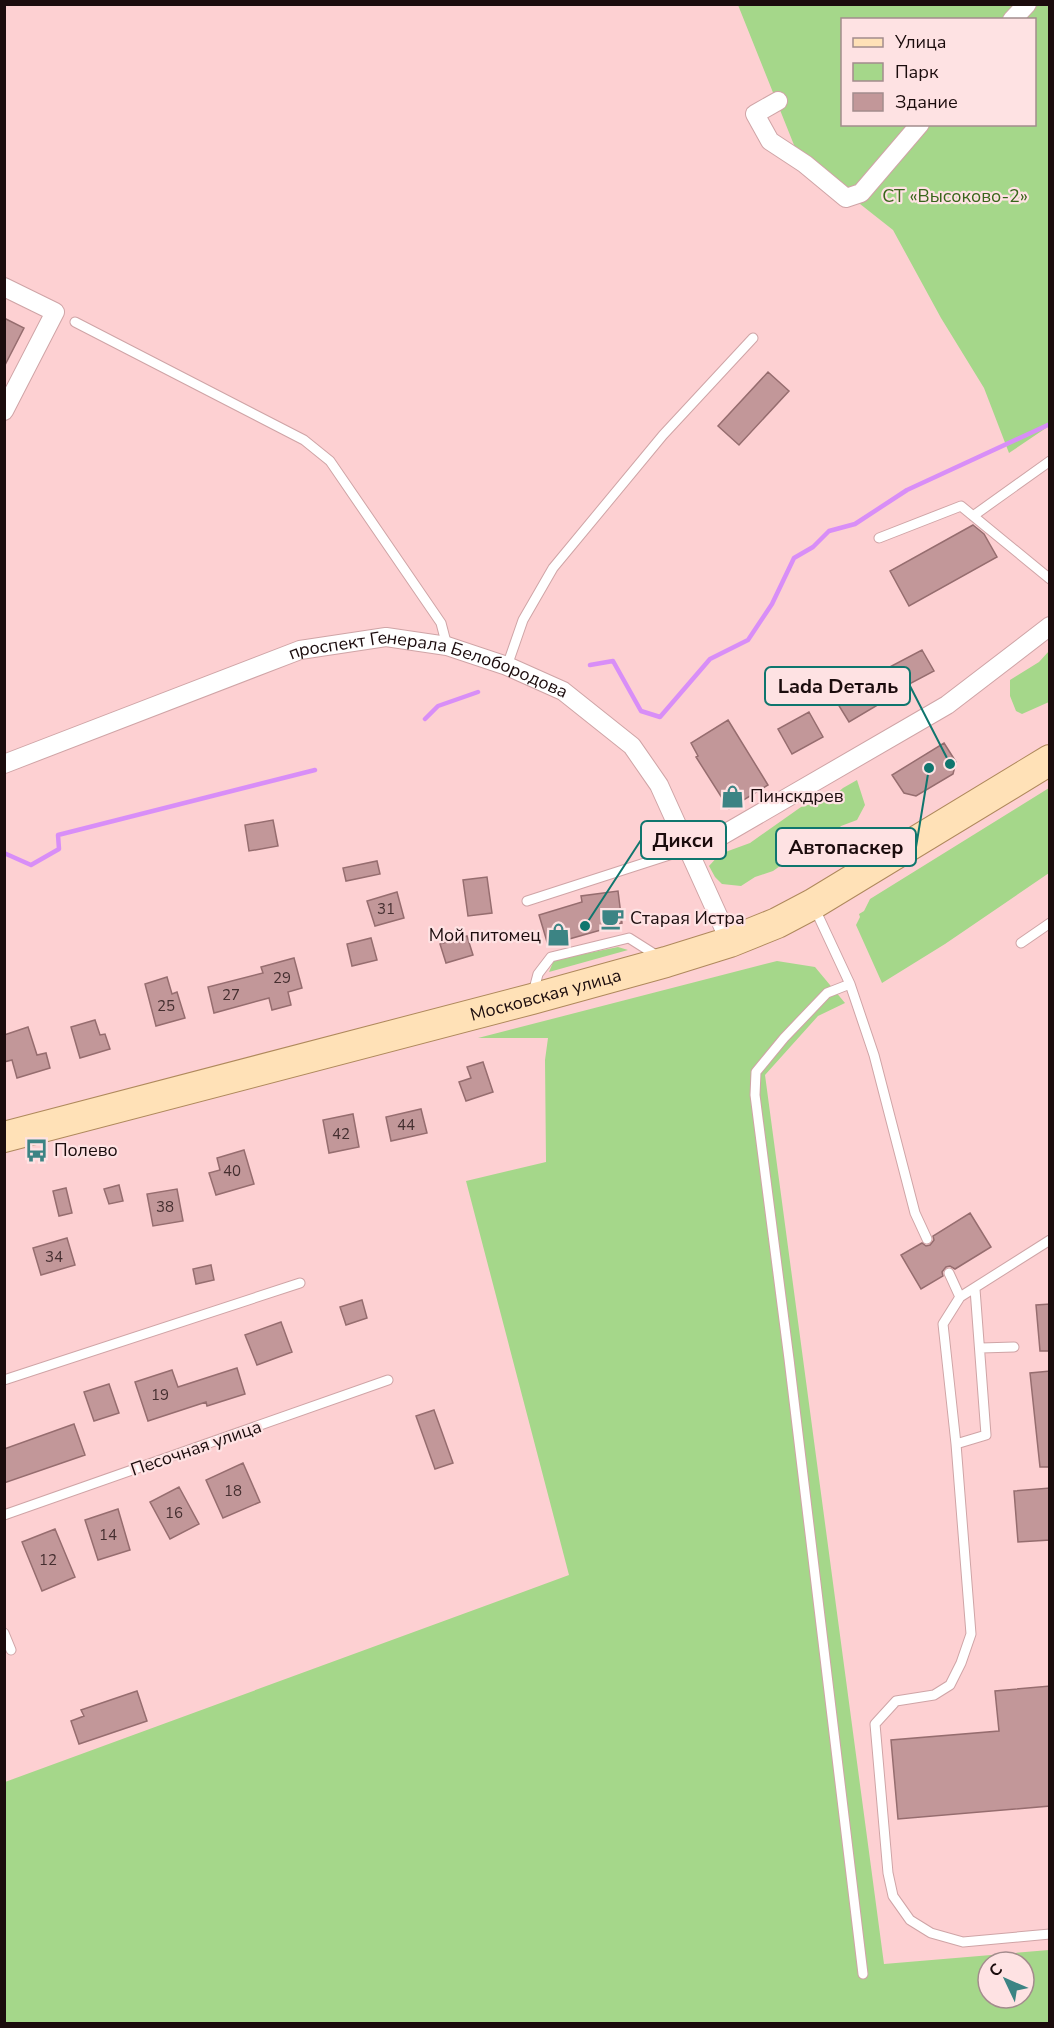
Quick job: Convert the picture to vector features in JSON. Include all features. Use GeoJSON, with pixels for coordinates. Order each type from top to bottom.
{"type":"FeatureCollection","features":[{"type":"Feature","properties":{"kind":"main road","name":"Московская улица"},"geometry":{"type":"LineString","coordinates":[[4,1137],[532,999],[730,942],[777,923],[813,904],[1050,760]]}},
{"type":"Feature","properties":{"kind":"street"},"geometry":{"type":"LineString","coordinates":[[1014,18],[1027,4]]}},
{"type":"Feature","properties":{"kind":"street"},"geometry":{"type":"LineString","coordinates":[[777,101],[755,114],[771,141],[805,164],[846,198],[861,193],[918,126]]}},
{"type":"Feature","properties":{"kind":"street"},"geometry":{"type":"LineString","coordinates":[[4,286],[55,312],[6,404]]}},
{"type":"Feature","properties":{"kind":"street"},"geometry":{"type":"LineString","coordinates":[[689,851],[947,705],[1050,626]]}},
{"type":"Feature","properties":{"kind":"street","name":"проспект Генерала Белобородова"},"geometry":{"type":"LineString","coordinates":[[4,764],[300,650],[386,637],[447,646],[507,666],[563,691],[632,746],[659,784],[730,942]]}},
{"type":"Feature","properties":{"kind":"lane"},"geometry":{"type":"LineString","coordinates":[[75,322],[304,440],[330,460],[441,623],[447,646]]}},
{"type":"Feature","properties":{"kind":"lane"},"geometry":{"type":"LineString","coordinates":[[507,666],[523,620],[553,568],[663,435],[753,338]]}},
{"type":"Feature","properties":{"kind":"lane"},"geometry":{"type":"LineString","coordinates":[[973,516],[1050,460]]}},
{"type":"Feature","properties":{"kind":"lane"},"geometry":{"type":"LineString","coordinates":[[879,538],[961,506],[1050,579]]}},
{"type":"Feature","properties":{"kind":"lane"},"geometry":{"type":"LineString","coordinates":[[527,901],[689,851]]}},
{"type":"Feature","properties":{"kind":"lane"},"geometry":{"type":"LineString","coordinates":[[813,904],[850,984],[874,1055],[915,1213],[927,1239]]}},
{"type":"Feature","properties":{"kind":"lane"},"geometry":{"type":"LineString","coordinates":[[1021,943],[1050,923]]}},
{"type":"Feature","properties":{"kind":"lane"},"geometry":{"type":"LineString","coordinates":[[850,984],[827,993],[784,1038],[756,1072],[755,1095],[863,1974]]}},
{"type":"Feature","properties":{"kind":"lane"},"geometry":{"type":"LineString","coordinates":[[1050,1240],[960,1297],[943,1324],[956,1444],[971,1634],[950,1685],[934,1695],[896,1701],[875,1724],[888,1873],[893,1896],[910,1920],[931,1934],[963,1942],[1050,1934]]}},
{"type":"Feature","properties":{"kind":"lane"},"geometry":{"type":"LineString","coordinates":[[949,1273],[960,1297]]}},
{"type":"Feature","properties":{"kind":"lane"},"geometry":{"type":"LineString","coordinates":[[4,1380],[300,1283]]}},
{"type":"Feature","properties":{"kind":"lane"},"geometry":{"type":"LineString","coordinates":[[956,1444],[986,1435],[975,1289]]}},
{"type":"Feature","properties":{"kind":"lane"},"geometry":{"type":"LineString","coordinates":[[981,1348],[1014,1347]]}},
{"type":"Feature","properties":{"kind":"lane","name":"Песочная улица"},"geometry":{"type":"LineString","coordinates":[[4,1515],[388,1380]]}},
{"type":"Feature","properties":{"kind":"lane"},"geometry":{"type":"LineString","coordinates":[[4,1632],[11,1650]]}},
{"type":"Feature","properties":{"kind":"green space","name":"СТ «Высоково-2»"},"geometry":{"type":"Polygon","coordinates":[[[738,5],[1049,5],[1049,426],[1009,453],[984,388],[941,318],[893,230],[798,155],[738,5]]]}},
{"type":"Feature","properties":{"kind":"green space"},"geometry":{"type":"Polygon","coordinates":[[[1049,651],[1049,702],[1022,714],[1016,711],[1010,696],[1010,680],[1039,662],[1049,651]]]}},
{"type":"Feature","properties":{"kind":"green space"},"geometry":{"type":"Polygon","coordinates":[[[857,780],[865,805],[857,820],[841,826],[830,837],[800,852],[773,871],[755,877],[741,886],[722,884],[715,877],[709,866],[720,854],[750,843],[801,807],[831,798],[857,780]]]}},
{"type":"Feature","properties":{"kind":"green space"},"geometry":{"type":"Polygon","coordinates":[[[1049,788],[1049,873],[945,944],[882,983],[856,925],[859,914],[864,911],[870,899],[1049,788]]]}},
{"type":"Feature","properties":{"kind":"green space"},"geometry":{"type":"Polygon","coordinates":[[[618,947],[628,950],[549,972],[554,960],[618,947]]]}},
{"type":"Feature","properties":{"kind":"green space"},"geometry":{"type":"Polygon","coordinates":[[[777,961],[815,967],[845,1003],[818,1016],[765,1075],[884,1964],[976,1956],[976,2010],[1036,2010],[1036,1951],[1049,1950],[1049,2023],[5,2024],[5,1782],[569,1575],[466,1181],[546,1162],[545,1060],[548,1038],[478,1038],[777,961]]]}},
{"type":"Feature","properties":{"kind":"building"},"geometry":{"type":"Polygon","coordinates":[[[4,318],[24,328],[4,367],[4,318]]]}},
{"type":"Feature","properties":{"kind":"building"},"geometry":{"type":"Polygon","coordinates":[[[768,372],[789,391],[739,445],[718,426],[768,372]]]}},
{"type":"Feature","properties":{"kind":"building"},"geometry":{"type":"Polygon","coordinates":[[[973,525],[984,534],[997,557],[909,606],[890,571],[973,525]]]}},
{"type":"Feature","properties":{"kind":"building"},"geometry":{"type":"Polygon","coordinates":[[[922,650],[934,671],[879,700],[881,703],[849,722],[833,696],[922,650]]]}},
{"type":"Feature","properties":{"kind":"building"},"geometry":{"type":"Polygon","coordinates":[[[809,712],[823,737],[792,754],[778,729],[809,712]]]}},
{"type":"Feature","properties":{"kind":"building"},"geometry":{"type":"Polygon","coordinates":[[[728,720],[768,785],[729,809],[696,757],[698,756],[691,743],[728,720]]]}},
{"type":"Feature","properties":{"kind":"building"},"geometry":{"type":"Polygon","coordinates":[[[944,743],[956,762],[953,774],[916,796],[904,793],[892,775],[944,743]]]}},
{"type":"Feature","properties":{"kind":"building"},"geometry":{"type":"Polygon","coordinates":[[[273,820],[278,846],[249,851],[245,825],[273,820]]]}},
{"type":"Feature","properties":{"kind":"building"},"geometry":{"type":"Polygon","coordinates":[[[377,861],[380,874],[346,881],[343,868],[377,861]]]}},
{"type":"Feature","properties":{"kind":"building"},"geometry":{"type":"Polygon","coordinates":[[[487,877],[492,913],[468,916],[463,880],[487,877]]]}},
{"type":"Feature","properties":{"kind":"building"},"geometry":{"type":"Polygon","coordinates":[[[618,891],[622,923],[600,926],[601,930],[548,945],[539,915],[582,902],[581,896],[618,891]]]}},
{"type":"Feature","properties":{"kind":"building"},"geometry":{"type":"Polygon","coordinates":[[[397,892],[404,918],[375,926],[367,901],[397,892]]]}},
{"type":"Feature","properties":{"kind":"building"},"geometry":{"type":"Polygon","coordinates":[[[467,936],[473,955],[446,963],[440,944],[467,936]]]}},
{"type":"Feature","properties":{"kind":"building"},"geometry":{"type":"Polygon","coordinates":[[[371,938],[377,960],[352,966],[347,944],[371,938]]]}},
{"type":"Feature","properties":{"kind":"building"},"geometry":{"type":"Polygon","coordinates":[[[294,958],[302,988],[288,992],[291,1005],[272,1010],[269,998],[214,1013],[208,987],[263,973],[261,967],[294,958]]]}},
{"type":"Feature","properties":{"kind":"building"},"geometry":{"type":"Polygon","coordinates":[[[167,977],[172,994],[177,992],[185,1018],[156,1026],[145,984],[167,977]]]}},
{"type":"Feature","properties":{"kind":"building"},"geometry":{"type":"Polygon","coordinates":[[[95,1020],[100,1035],[105,1034],[110,1049],[80,1058],[71,1027],[95,1020]]]}},
{"type":"Feature","properties":{"kind":"building"},"geometry":{"type":"Polygon","coordinates":[[[28,1027],[37,1055],[46,1053],[50,1068],[17,1078],[12,1060],[4,1062],[4,1035],[28,1027]]]}},
{"type":"Feature","properties":{"kind":"building"},"geometry":{"type":"Polygon","coordinates":[[[483,1062],[493,1092],[466,1101],[459,1082],[471,1078],[467,1067],[483,1062]]]}},
{"type":"Feature","properties":{"kind":"building"},"geometry":{"type":"Polygon","coordinates":[[[421,1109],[427,1133],[391,1141],[386,1117],[421,1109]]]}},
{"type":"Feature","properties":{"kind":"building"},"geometry":{"type":"Polygon","coordinates":[[[353,1114],[359,1147],[329,1153],[323,1120],[353,1114]]]}},
{"type":"Feature","properties":{"kind":"building"},"geometry":{"type":"Polygon","coordinates":[[[244,1150],[254,1184],[216,1195],[209,1173],[220,1170],[217,1158],[244,1150]]]}},
{"type":"Feature","properties":{"kind":"building"},"geometry":{"type":"Polygon","coordinates":[[[119,1185],[123,1201],[109,1204],[104,1189],[119,1185]]]}},
{"type":"Feature","properties":{"kind":"building"},"geometry":{"type":"Polygon","coordinates":[[[66,1188],[72,1213],[59,1216],[53,1191],[66,1188]]]}},
{"type":"Feature","properties":{"kind":"building"},"geometry":{"type":"Polygon","coordinates":[[[177,1189],[183,1221],[153,1226],[147,1194],[177,1189]]]}},
{"type":"Feature","properties":{"kind":"building"},"geometry":{"type":"Polygon","coordinates":[[[970,1213],[991,1247],[955,1269],[950,1266],[946,1267],[942,1272],[943,1276],[921,1289],[901,1255],[922,1243],[926,1246],[930,1245],[934,1240],[933,1236],[970,1213]]]}},
{"type":"Feature","properties":{"kind":"building"},"geometry":{"type":"Polygon","coordinates":[[[67,1238],[75,1265],[41,1275],[33,1248],[67,1238]]]}},
{"type":"Feature","properties":{"kind":"building"},"geometry":{"type":"Polygon","coordinates":[[[211,1265],[214,1280],[196,1284],[193,1269],[211,1265]]]}},
{"type":"Feature","properties":{"kind":"building"},"geometry":{"type":"Polygon","coordinates":[[[362,1300],[367,1318],[346,1325],[340,1307],[362,1300]]]}},
{"type":"Feature","properties":{"kind":"building"},"geometry":{"type":"Polygon","coordinates":[[[1050,1304],[1050,1351],[1040,1351],[1036,1305],[1050,1304]]]}},
{"type":"Feature","properties":{"kind":"building"},"geometry":{"type":"Polygon","coordinates":[[[281,1322],[292,1352],[257,1365],[245,1335],[281,1322]]]}},
{"type":"Feature","properties":{"kind":"building"},"geometry":{"type":"Polygon","coordinates":[[[237,1368],[245,1394],[207,1406],[206,1402],[148,1421],[135,1382],[172,1370],[178,1387],[237,1368]]]}},
{"type":"Feature","properties":{"kind":"building"},"geometry":{"type":"Polygon","coordinates":[[[1050,1371],[1050,1467],[1040,1467],[1030,1373],[1050,1371]]]}},
{"type":"Feature","properties":{"kind":"building"},"geometry":{"type":"Polygon","coordinates":[[[109,1384],[119,1413],[94,1421],[84,1392],[109,1384]]]}},
{"type":"Feature","properties":{"kind":"building"},"geometry":{"type":"Polygon","coordinates":[[[434,1410],[453,1463],[435,1469],[416,1416],[434,1410]]]}},
{"type":"Feature","properties":{"kind":"building"},"geometry":{"type":"Polygon","coordinates":[[[74,1424],[85,1455],[4,1483],[4,1449],[74,1424]]]}},
{"type":"Feature","properties":{"kind":"building"},"geometry":{"type":"Polygon","coordinates":[[[243,1463],[260,1502],[223,1518],[206,1480],[243,1463]]]}},
{"type":"Feature","properties":{"kind":"building"},"geometry":{"type":"Polygon","coordinates":[[[179,1487],[199,1524],[170,1539],[150,1502],[179,1487]]]}},
{"type":"Feature","properties":{"kind":"building"},"geometry":{"type":"Polygon","coordinates":[[[1050,1488],[1050,1540],[1018,1542],[1014,1491],[1050,1488]]]}},
{"type":"Feature","properties":{"kind":"building"},"geometry":{"type":"Polygon","coordinates":[[[118,1509],[130,1550],[98,1560],[85,1520],[118,1509]]]}},
{"type":"Feature","properties":{"kind":"building"},"geometry":{"type":"Polygon","coordinates":[[[55,1529],[75,1577],[42,1591],[22,1542],[55,1529]]]}},
{"type":"Feature","properties":{"kind":"building"},"geometry":{"type":"Polygon","coordinates":[[[1050,1686],[1050,1806],[898,1819],[891,1740],[999,1731],[995,1691],[1050,1686]]]}},
{"type":"Feature","properties":{"kind":"building"},"geometry":{"type":"Polygon","coordinates":[[[137,1691],[147,1721],[79,1744],[71,1721],[84,1716],[81,1710],[137,1691]]]}},
{"type":"Feature","properties":{"kind":"waterway"},"geometry":{"type":"LineString","coordinates":[[590,665],[613,661],[641,711],[660,717],[710,659],[748,640],[772,604],[794,558],[813,547],[829,531],[855,524],[907,490],[1050,424]]}},
{"type":"Feature","properties":{"kind":"waterway"},"geometry":{"type":"LineString","coordinates":[[425,719],[438,706],[478,692]]}},
{"type":"Feature","properties":{"kind":"waterway"},"geometry":{"type":"LineString","coordinates":[[4,853],[31,865],[59,849],[58,835],[315,770]]}},
{"type":"Feature","properties":{"kind":"place","name":"Lada Dеталь"},"geometry":{"type":"Point","coordinates":[950,764]}},
{"type":"Feature","properties":{"kind":"place","name":"Автопаскер"},"geometry":{"type":"Point","coordinates":[929,768]}},
{"type":"Feature","properties":{"kind":"place","name":"Пинскдрев"},"geometry":{"type":"Point","coordinates":[732,796]}},
{"type":"Feature","properties":{"kind":"place","name":"Старая Истра"},"geometry":{"type":"Point","coordinates":[612,918]}},
{"type":"Feature","properties":{"kind":"place","name":"Дикси"},"geometry":{"type":"Point","coordinates":[585,926]}},
{"type":"Feature","properties":{"kind":"place","name":"Мой питомец"},"geometry":{"type":"Point","coordinates":[559,935]}},
{"type":"Feature","properties":{"kind":"place","name":"Полево"},"geometry":{"type":"Point","coordinates":[36,1150]}}]}
